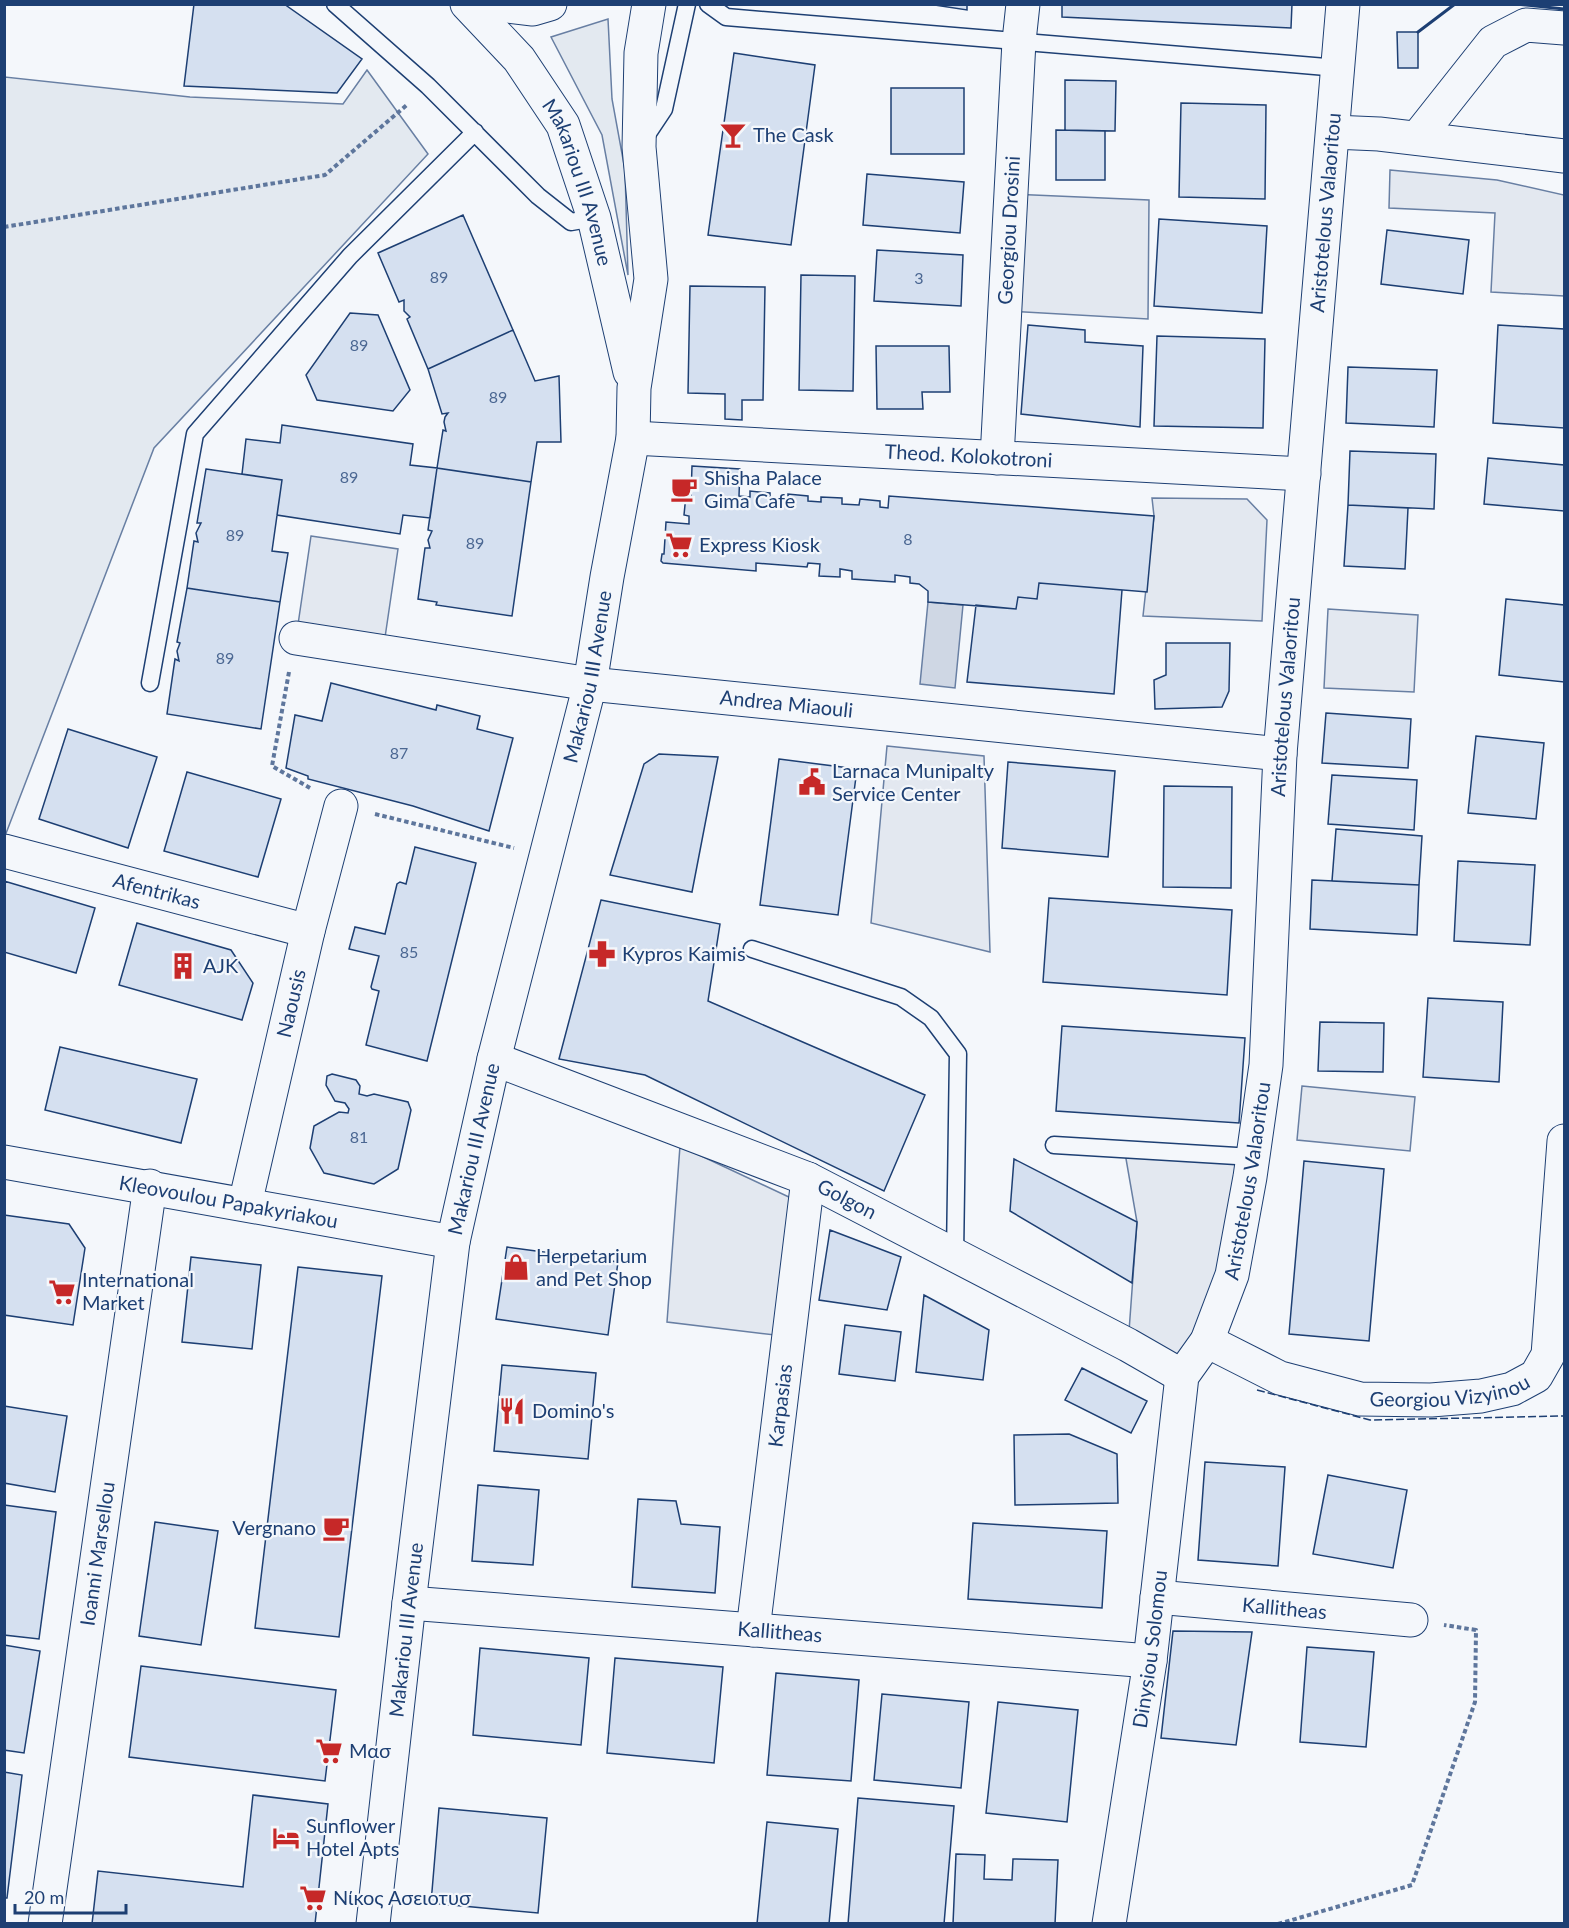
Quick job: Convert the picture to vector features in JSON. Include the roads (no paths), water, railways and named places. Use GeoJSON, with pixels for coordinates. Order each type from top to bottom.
{"type":"FeatureCollection","features":[{"type":"Feature","properties":{"kind":"street","name":"Makariou III Avenue"},"geometry":{"type":"LineString","coordinates":[[467,4],[519,59],[562,125],[594,218],[634,388]]}},
{"type":"Feature","properties":{"kind":"street"},"geometry":{"type":"LineString","coordinates":[[491,4],[533,9],[550,4]]}},
{"type":"Feature","properties":{"kind":"street","name":"Makariou III Avenue"},"geometry":{"type":"LineString","coordinates":[[373,1923],[453,1242],[494,1059],[590,684],[633,438],[634,388],[651,279],[639,147],[641,53],[649,4]]}},
{"type":"Feature","properties":{"kind":"street","name":"Georgiou Drosini"},"geometry":{"type":"LineString","coordinates":[[997,458],[1019,41],[1023,4]]}},
{"type":"Feature","properties":{"kind":"street","name":"Aristotelous Valaoritou"},"geometry":{"type":"LineString","coordinates":[[1182,1376],[1207,1341],[1232,1275],[1253,1157],[1266,1065],[1280,754],[1343,4]]}},
{"type":"Feature","properties":{"kind":"street"},"geometry":{"type":"LineString","coordinates":[[1417,138],[1493,42],[1526,25],[1564,28]]}},
{"type":"Feature","properties":{"kind":"street"},"geometry":{"type":"LineString","coordinates":[[1333,132],[1379,134],[1564,156]]}},
{"type":"Feature","properties":{"kind":"street","name":"Theod. Kolokotroni"},"geometry":{"type":"LineString","coordinates":[[633,438],[1304,474]]}},
{"type":"Feature","properties":{"kind":"street","name":"Andrea Miaouli"},"geometry":{"type":"LineString","coordinates":[[296,638],[590,684],[1280,754]]}},
{"type":"Feature","properties":{"kind":"street","name":"Naousis"},"geometry":{"type":"LineString","coordinates":[[244,1204],[308,932],[341,806]]}},
{"type":"Feature","properties":{"kind":"street","name":"Afentrikas"},"geometry":{"type":"LineString","coordinates":[[4,851],[308,932]]}},
{"type":"Feature","properties":{"kind":"street","name":"Golgon"},"geometry":{"type":"LineString","coordinates":[[494,1059],[808,1179],[1128,1345],[1182,1376]]}},
{"type":"Feature","properties":{"kind":"street","name":"Georgiou Vizyinou"},"geometry":{"type":"LineString","coordinates":[[1207,1341],[1280,1378],[1360,1399],[1431,1400],[1480,1396],[1512,1389],[1536,1376],[1548,1355],[1564,1142]]}},
{"type":"Feature","properties":{"kind":"street","name":"Kleovoulou Papakyriakou"},"geometry":{"type":"LineString","coordinates":[[4,1162],[150,1186],[453,1242]]}},
{"type":"Feature","properties":{"kind":"street","name":"Karpasias"},"geometry":{"type":"LineString","coordinates":[[753,1630],[808,1179]]}},
{"type":"Feature","properties":{"kind":"street","name":"Ioanni Marsellou"},"geometry":{"type":"LineString","coordinates":[[45,1923],[150,1186]]}},
{"type":"Feature","properties":{"kind":"street","name":"Dinysiou Solomou"},"geometry":{"type":"LineString","coordinates":[[1109,1923],[1150,1661],[1182,1376]]}},
{"type":"Feature","properties":{"kind":"street","name":"Kallitheas"},"geometry":{"type":"LineString","coordinates":[[1157,1597],[1411,1620]]}},
{"type":"Feature","properties":{"kind":"street","name":"Kallitheas"},"geometry":{"type":"LineString","coordinates":[[409,1603],[1150,1661]]}},
{"type":"Feature","properties":{"kind":"lane"},"geometry":{"type":"LineString","coordinates":[[335,4],[428,86],[538,196],[571,222],[594,218]]}},
{"type":"Feature","properties":{"kind":"lane"},"geometry":{"type":"LineString","coordinates":[[639,147],[664,109],[687,4]]}},
{"type":"Feature","properties":{"kind":"lane"},"geometry":{"type":"LineString","coordinates":[[708,4],[726,17],[1338,68]]}},
{"type":"Feature","properties":{"kind":"lane"},"geometry":{"type":"LineString","coordinates":[[150,683],[195,435],[350,256],[475,132]]}},
{"type":"Feature","properties":{"kind":"lane"},"geometry":{"type":"LineString","coordinates":[[752,949],[901,997],[931,1018],[958,1054],[955,1255]]}},
{"type":"Feature","properties":{"kind":"lane"},"geometry":{"type":"LineString","coordinates":[[1054,1145],[1253,1157]]}},
{"type":"Feature","properties":{"kind":"place","name":"The Cask"},"geometry":{"type":"Point","coordinates":[733,135]}},
{"type":"Feature","properties":{"kind":"place","name":"Shisha Palace Gima Cafe"},"geometry":{"type":"Point","coordinates":[684,489]}},
{"type":"Feature","properties":{"kind":"place","name":"Express Kiosk"},"geometry":{"type":"Point","coordinates":[679,545]}},
{"type":"Feature","properties":{"kind":"place","name":"Larnaca Munipalty Service Center"},"geometry":{"type":"Point","coordinates":[812,782]}},
{"type":"Feature","properties":{"kind":"place","name":"Kypros Kaimis"},"geometry":{"type":"Point","coordinates":[602,954]}},
{"type":"Feature","properties":{"kind":"place","name":"AJK"},"geometry":{"type":"Point","coordinates":[183,966]}},
{"type":"Feature","properties":{"kind":"place","name":"Herpetarium and Pet Shop"},"geometry":{"type":"Point","coordinates":[516,1267]}},
{"type":"Feature","properties":{"kind":"place","name":"International Market"},"geometry":{"type":"Point","coordinates":[62,1292]}},
{"type":"Feature","properties":{"kind":"place","name":"Domino's"},"geometry":{"type":"Point","coordinates":[512,1411]}},
{"type":"Feature","properties":{"kind":"place","name":"Vergnano"},"geometry":{"type":"Point","coordinates":[336,1528]}},
{"type":"Feature","properties":{"kind":"place","name":"Μασ"},"geometry":{"type":"Point","coordinates":[329,1751]}},
{"type":"Feature","properties":{"kind":"place","name":"Sunflower Hotel Apts"},"geometry":{"type":"Point","coordinates":[286,1838]}},
{"type":"Feature","properties":{"kind":"place","name":"Νίκος Ασειοτυσ"},"geometry":{"type":"Point","coordinates":[313,1898]}}]}
